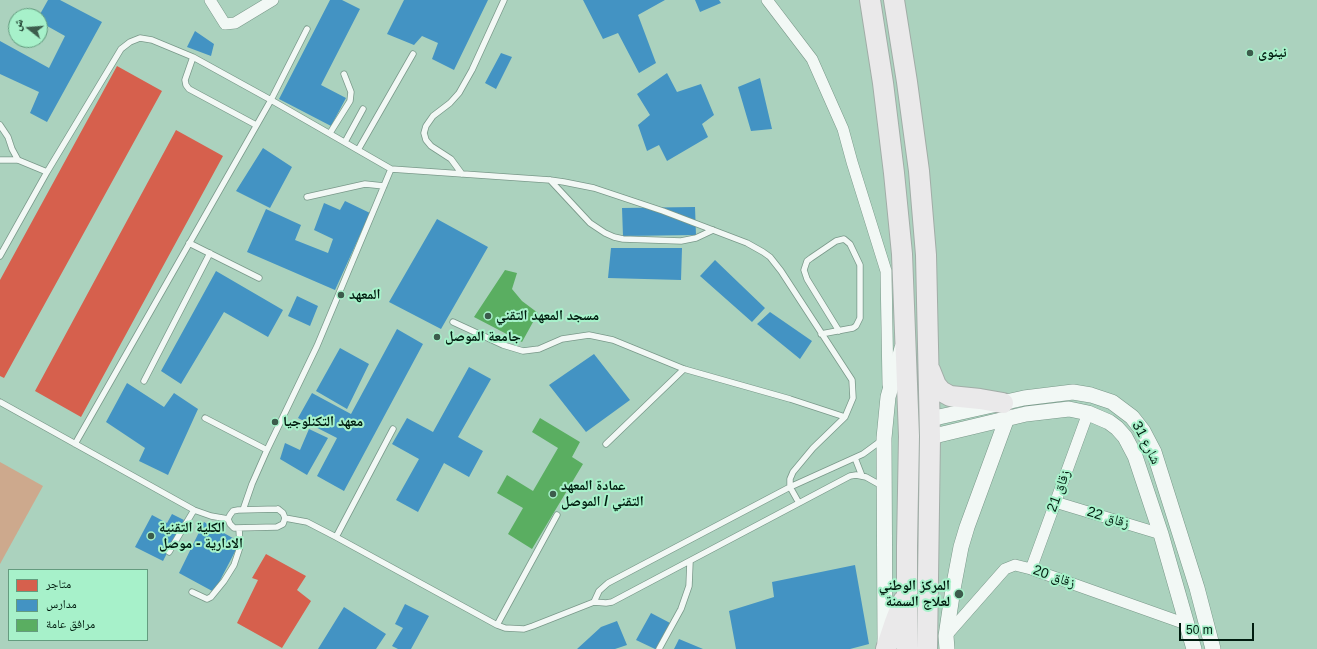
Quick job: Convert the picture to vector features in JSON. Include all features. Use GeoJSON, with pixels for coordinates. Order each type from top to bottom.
{"type":"FeatureCollection","features":[{"type":"Feature","properties":{"kind":"highway"},"geometry":{"type":"LineString","coordinates":[[870,0],[883,83],[902,254],[909,436],[907,649]]}},
{"type":"Feature","properties":{"kind":"highway"},"geometry":{"type":"LineString","coordinates":[[894,0],[919,171],[926,255],[930,428],[927,649]]}},
{"type":"Feature","properties":{"kind":"highway"},"geometry":{"type":"LineString","coordinates":[[929,368],[936,385],[941,391],[950,396],[980,399],[1005,411]]}},
{"type":"Feature","properties":{"kind":"highway"},"geometry":{"type":"LineString","coordinates":[[886,649],[894,622],[907,592]]}},
{"type":"Feature","properties":{"kind":"street"},"geometry":{"type":"LineString","coordinates":[[210,0],[225,24],[235,23],[273,0]]}},
{"type":"Feature","properties":{"kind":"street"},"geometry":{"type":"LineString","coordinates":[[767,0],[812,59],[843,128],[886,271],[888,397],[884,438],[886,649]]}},
{"type":"Feature","properties":{"kind":"street"},"geometry":{"type":"LineString","coordinates":[[888,397],[905,340]]}},
{"type":"Feature","properties":{"kind":"street","name":"شارع 31"},"geometry":{"type":"LineString","coordinates":[[1005,411],[1024,398],[1073,392],[1091,395],[1112,402],[1132,417],[1154,452],[1197,588],[1214,649]]}},
{"type":"Feature","properties":{"kind":"street"},"geometry":{"type":"LineString","coordinates":[[1024,398],[1026,414]]}},
{"type":"Feature","properties":{"kind":"street","name":"شارع 31"},"geometry":{"type":"LineString","coordinates":[[930,428],[1005,411],[1026,414],[1069,409],[1088,413],[1109,422],[1117,428],[1125,437],[1135,456],[1161,534],[1194,649]]}},
{"type":"Feature","properties":{"kind":"street"},"geometry":{"type":"LineString","coordinates":[[946,642],[956,568],[961,547],[1005,411]]}},
{"type":"Feature","properties":{"kind":"street","name":"زقاق 21"},"geometry":{"type":"LineString","coordinates":[[1031,569],[1088,413]]}},
{"type":"Feature","properties":{"kind":"street"},"geometry":{"type":"LineString","coordinates":[[1117,428],[1132,417]]}},
{"type":"Feature","properties":{"kind":"street"},"geometry":{"type":"LineString","coordinates":[[1152,507],[1169,501]]}},
{"type":"Feature","properties":{"kind":"street","name":"زقاق 22"},"geometry":{"type":"LineString","coordinates":[[1055,502],[1161,534]]}},
{"type":"Feature","properties":{"kind":"street","name":"زقاق 20"},"geometry":{"type":"LineString","coordinates":[[946,642],[1005,569],[1015,565],[1031,569],[1186,624]]}},
{"type":"Feature","properties":{"kind":"lane"},"geometry":{"type":"LineString","coordinates":[[462,174],[451,159],[431,146],[426,140],[424,132],[433,116],[450,102],[458,93],[472,70],[504,0]]}},
{"type":"Feature","properties":{"kind":"lane"},"geometry":{"type":"LineString","coordinates":[[75,444],[271,100],[307,28]]}},
{"type":"Feature","properties":{"kind":"lane"},"geometry":{"type":"LineString","coordinates":[[0,256],[46,172],[121,49],[130,42],[140,38],[152,40],[193,57],[330,133],[391,169],[550,180],[594,188],[624,197],[713,230],[755,247],[770,257],[781,271],[852,380],[853,398],[846,418],[800,462],[793,472],[790,479],[790,487],[799,502]]}},
{"type":"Feature","properties":{"kind":"lane"},"geometry":{"type":"LineString","coordinates":[[358,150],[413,54]]}},
{"type":"Feature","properties":{"kind":"lane"},"geometry":{"type":"LineString","coordinates":[[193,57],[185,80],[186,85],[256,125]]}},
{"type":"Feature","properties":{"kind":"lane"},"geometry":{"type":"LineString","coordinates":[[330,133],[350,101],[351,92],[344,74]]}},
{"type":"Feature","properties":{"kind":"lane"},"geometry":{"type":"LineString","coordinates":[[345,142],[363,109]]}},
{"type":"Feature","properties":{"kind":"lane"},"geometry":{"type":"LineString","coordinates":[[0,125],[8,137],[18,160]]}},
{"type":"Feature","properties":{"kind":"lane"},"geometry":{"type":"LineString","coordinates":[[0,160],[18,160],[46,172]]}},
{"type":"Feature","properties":{"kind":"lane"},"geometry":{"type":"LineString","coordinates":[[243,510],[252,484],[267,450],[317,346],[391,169]]}},
{"type":"Feature","properties":{"kind":"lane"},"geometry":{"type":"LineString","coordinates":[[550,180],[590,223],[606,234],[614,237],[681,240],[696,238],[713,230]]}},
{"type":"Feature","properties":{"kind":"lane"},"geometry":{"type":"LineString","coordinates":[[307,197],[365,184],[384,186]]}},
{"type":"Feature","properties":{"kind":"lane"},"geometry":{"type":"LineString","coordinates":[[821,334],[839,331],[853,328],[856,326],[860,318],[860,265],[850,244],[844,239],[836,241],[807,261],[804,270],[807,279],[839,331]]}},
{"type":"Feature","properties":{"kind":"lane"},"geometry":{"type":"LineString","coordinates":[[190,243],[259,278]]}},
{"type":"Feature","properties":{"kind":"lane"},"geometry":{"type":"LineString","coordinates":[[144,381],[210,253]]}},
{"type":"Feature","properties":{"kind":"lane"},"geometry":{"type":"LineString","coordinates":[[453,322],[503,346],[523,351],[539,349],[562,339],[589,335],[613,340],[684,369],[790,399],[846,418]]}},
{"type":"Feature","properties":{"kind":"lane"},"geometry":{"type":"LineString","coordinates":[[606,444],[684,369]]}},
{"type":"Feature","properties":{"kind":"lane"},"geometry":{"type":"LineString","coordinates":[[0,402],[194,510],[211,516],[228,519]]}},
{"type":"Feature","properties":{"kind":"lane"},"geometry":{"type":"LineString","coordinates":[[205,418],[267,450]]}},
{"type":"Feature","properties":{"kind":"lane"},"geometry":{"type":"LineString","coordinates":[[336,537],[393,429]]}},
{"type":"Feature","properties":{"kind":"lane"},"geometry":{"type":"LineString","coordinates":[[594,602],[599,591],[608,582],[790,487],[855,458],[871,449],[884,438]]}},
{"type":"Feature","properties":{"kind":"lane"},"geometry":{"type":"LineString","coordinates":[[855,458],[862,476]]}},
{"type":"Feature","properties":{"kind":"lane"},"geometry":{"type":"LineString","coordinates":[[285,518],[307,522],[497,625],[505,628],[524,629],[594,602],[612,602],[850,476],[862,476],[884,488]]}},
{"type":"Feature","properties":{"kind":"lane"},"geometry":{"type":"LineString","coordinates":[[169,552],[194,510]]}},
{"type":"Feature","properties":{"kind":"lane"},"geometry":{"type":"LineString","coordinates":[[243,510],[278,510],[283,512],[285,518],[283,524],[277,527],[239,528],[234,528],[228,519],[233,511],[243,510]]}},
{"type":"Feature","properties":{"kind":"lane"},"geometry":{"type":"LineString","coordinates":[[497,625],[557,515]]}},
{"type":"Feature","properties":{"kind":"lane"},"geometry":{"type":"LineString","coordinates":[[192,592],[207,599],[211,597],[224,581],[234,565],[240,546],[239,528]]}},
{"type":"Feature","properties":{"kind":"lane"},"geometry":{"type":"LineString","coordinates":[[659,649],[681,609],[689,586],[690,562]]}},
{"type":"Feature","properties":{"kind":"shaded area"},"geometry":{"type":"Polygon","coordinates":[[[0,462],[43,486],[0,564],[0,462]]]}},
{"type":"Feature","properties":{"kind":"building: متاجر"},"geometry":{"type":"Polygon","coordinates":[[[117,66],[162,91],[4,378],[0,376],[0,280],[117,66]]]}},
{"type":"Feature","properties":{"kind":"building: متاجر"},"geometry":{"type":"Polygon","coordinates":[[[176,130],[223,156],[81,417],[35,391],[176,130]]]}},
{"type":"Feature","properties":{"kind":"building: متاجر"},"geometry":{"type":"Polygon","coordinates":[[[266,554],[306,576],[297,590],[311,601],[282,648],[237,623],[258,580],[252,578],[266,554]]]}},
{"type":"Feature","properties":{"kind":"building: مدارس"},"geometry":{"type":"Polygon","coordinates":[[[48,0],[60,0],[102,22],[47,122],[30,113],[39,92],[0,74],[0,41],[8,45],[8,48],[13,48],[49,68],[65,36],[48,26],[48,8],[44,8],[48,0]]]}},
{"type":"Feature","properties":{"kind":"building: مدارس"},"geometry":{"type":"Polygon","coordinates":[[[330,0],[342,0],[360,9],[321,85],[346,98],[331,126],[279,99],[330,0]]]}},
{"type":"Feature","properties":{"kind":"building: مدارس"},"geometry":{"type":"Polygon","coordinates":[[[404,0],[488,0],[454,70],[432,59],[438,43],[422,36],[414,45],[387,34],[404,0]]]}},
{"type":"Feature","properties":{"kind":"building: مدارس"},"geometry":{"type":"Polygon","coordinates":[[[583,0],[665,0],[638,15],[656,63],[639,73],[618,33],[603,39],[583,0]]]}},
{"type":"Feature","properties":{"kind":"building: مدارس"},"geometry":{"type":"Polygon","coordinates":[[[695,0],[719,0],[721,3],[700,12],[695,0]]]}},
{"type":"Feature","properties":{"kind":"building: مدارس"},"geometry":{"type":"Polygon","coordinates":[[[195,31],[214,44],[211,56],[187,47],[195,31]]]}},
{"type":"Feature","properties":{"kind":"building: مدارس"},"geometry":{"type":"Polygon","coordinates":[[[501,53],[512,57],[496,89],[485,83],[501,53]]]}},
{"type":"Feature","properties":{"kind":"building: مدارس"},"geometry":{"type":"Polygon","coordinates":[[[667,73],[677,92],[701,84],[714,115],[702,124],[708,137],[667,161],[659,145],[647,151],[638,125],[650,115],[637,94],[667,73]]]}},
{"type":"Feature","properties":{"kind":"building: مدارس"},"geometry":{"type":"Polygon","coordinates":[[[760,78],[772,129],[751,131],[738,87],[760,78]]]}},
{"type":"Feature","properties":{"kind":"building: مدارس"},"geometry":{"type":"Polygon","coordinates":[[[263,148],[292,167],[270,208],[236,191],[263,148]]]}},
{"type":"Feature","properties":{"kind":"building: مدارس"},"geometry":{"type":"Polygon","coordinates":[[[345,201],[370,213],[335,290],[247,252],[266,209],[301,225],[295,240],[328,253],[333,239],[314,230],[324,203],[340,210],[345,201]]]}},
{"type":"Feature","properties":{"kind":"building: مدارس"},"geometry":{"type":"Polygon","coordinates":[[[695,207],[696,235],[623,236],[622,208],[695,207]]]}},
{"type":"Feature","properties":{"kind":"building: مدارس"},"geometry":{"type":"Polygon","coordinates":[[[437,219],[488,247],[441,329],[389,302],[437,219]]]}},
{"type":"Feature","properties":{"kind":"building: مدارس"},"geometry":{"type":"Polygon","coordinates":[[[611,248],[682,248],[681,280],[608,278],[611,248]]]}},
{"type":"Feature","properties":{"kind":"building: مدارس"},"geometry":{"type":"Polygon","coordinates":[[[715,260],[765,308],[752,322],[700,276],[715,260]]]}},
{"type":"Feature","properties":{"kind":"building: مدارس"},"geometry":{"type":"Polygon","coordinates":[[[216,271],[283,310],[268,337],[224,312],[181,384],[161,371],[216,271]]]}},
{"type":"Feature","properties":{"kind":"building: مدارس"},"geometry":{"type":"Polygon","coordinates":[[[297,296],[318,306],[310,326],[288,316],[297,296]]]}},
{"type":"Feature","properties":{"kind":"building: مدارس"},"geometry":{"type":"Polygon","coordinates":[[[770,312],[812,341],[800,359],[757,324],[770,312]]]}},
{"type":"Feature","properties":{"kind":"building: مدارس"},"geometry":{"type":"Polygon","coordinates":[[[397,329],[423,344],[344,491],[317,476],[337,438],[298,418],[312,393],[351,414],[397,329]]]}},
{"type":"Feature","properties":{"kind":"building: مدارس"},"geometry":{"type":"Polygon","coordinates":[[[340,348],[369,364],[347,409],[316,391],[340,348]]]}},
{"type":"Feature","properties":{"kind":"building: مدارس"},"geometry":{"type":"Polygon","coordinates":[[[594,354],[630,400],[586,432],[549,385],[594,354]]]}},
{"type":"Feature","properties":{"kind":"building: مدارس"},"geometry":{"type":"Polygon","coordinates":[[[469,367],[491,379],[458,437],[483,451],[469,477],[444,463],[418,512],[396,500],[419,459],[392,444],[407,418],[433,432],[469,367]]]}},
{"type":"Feature","properties":{"kind":"building: مدارس"},"geometry":{"type":"Polygon","coordinates":[[[127,383],[164,407],[174,393],[198,409],[168,475],[139,461],[145,448],[106,422],[127,383]]]}},
{"type":"Feature","properties":{"kind":"building: مدارس"},"geometry":{"type":"Polygon","coordinates":[[[309,429],[328,438],[307,475],[280,459],[285,443],[300,450],[309,429]]]}},
{"type":"Feature","properties":{"kind":"building: مدارس"},"geometry":{"type":"Polygon","coordinates":[[[172,514],[184,520],[163,561],[135,547],[152,515],[167,523],[172,514]]]}},
{"type":"Feature","properties":{"kind":"building: مدارس"},"geometry":{"type":"Polygon","coordinates":[[[204,522],[240,542],[214,592],[179,573],[204,522]]]}},
{"type":"Feature","properties":{"kind":"building: مدارس"},"geometry":{"type":"Polygon","coordinates":[[[855,565],[869,644],[850,649],[736,649],[729,611],[774,597],[772,582],[855,565]]]}},
{"type":"Feature","properties":{"kind":"building: مدارس"},"geometry":{"type":"Polygon","coordinates":[[[405,604],[429,616],[411,649],[398,649],[392,646],[403,628],[395,624],[405,604]]]}},
{"type":"Feature","properties":{"kind":"building: مدارس"},"geometry":{"type":"Polygon","coordinates":[[[344,607],[386,634],[376,649],[318,649],[344,607]]]}},
{"type":"Feature","properties":{"kind":"building: مدارس"},"geometry":{"type":"Polygon","coordinates":[[[651,613],[672,624],[660,649],[655,649],[636,640],[651,613]]]}},
{"type":"Feature","properties":{"kind":"building: مدارس"},"geometry":{"type":"Polygon","coordinates":[[[617,621],[627,645],[615,649],[577,649],[601,627],[617,621]]]}},
{"type":"Feature","properties":{"kind":"building: مدارس"},"geometry":{"type":"Polygon","coordinates":[[[679,639],[703,649],[674,649],[679,639]]]}},
{"type":"Feature","properties":{"kind":"building: مرافق عامة"},"geometry":{"type":"Polygon","coordinates":[[[505,270],[517,273],[512,289],[522,301],[538,313],[522,342],[474,317],[505,270]]]}},
{"type":"Feature","properties":{"kind":"building: مرافق عامة"},"geometry":{"type":"Polygon","coordinates":[[[540,418],[580,442],[572,457],[583,464],[532,549],[508,534],[523,508],[497,493],[507,475],[533,491],[558,448],[532,432],[540,418]]]}},
{"type":"Feature","properties":{"kind":"place","name":"نينوى"},"geometry":{"type":"Point","coordinates":[1250,53]}},
{"type":"Feature","properties":{"kind":"place","name":"المعهد"},"geometry":{"type":"Point","coordinates":[341,295]}},
{"type":"Feature","properties":{"kind":"place","name":"مسجد المعهد التقني"},"geometry":{"type":"Point","coordinates":[488,316]}},
{"type":"Feature","properties":{"kind":"place","name":"جامعة الموصل"},"geometry":{"type":"Point","coordinates":[437,337]}},
{"type":"Feature","properties":{"kind":"place","name":"معهد التكنلوجيا"},"geometry":{"type":"Point","coordinates":[275,422]}},
{"type":"Feature","properties":{"kind":"place","name":"عمادة المعهد التقني / الموصل"},"geometry":{"type":"Point","coordinates":[553,494]}},
{"type":"Feature","properties":{"kind":"place","name":"الكلية التقنية الادارية - موصل"},"geometry":{"type":"Point","coordinates":[151,536]}},
{"type":"Feature","properties":{"kind":"place","name":"المركز الوطني لعلاج السمنة"},"geometry":{"type":"Point","coordinates":[959,594]}}]}
